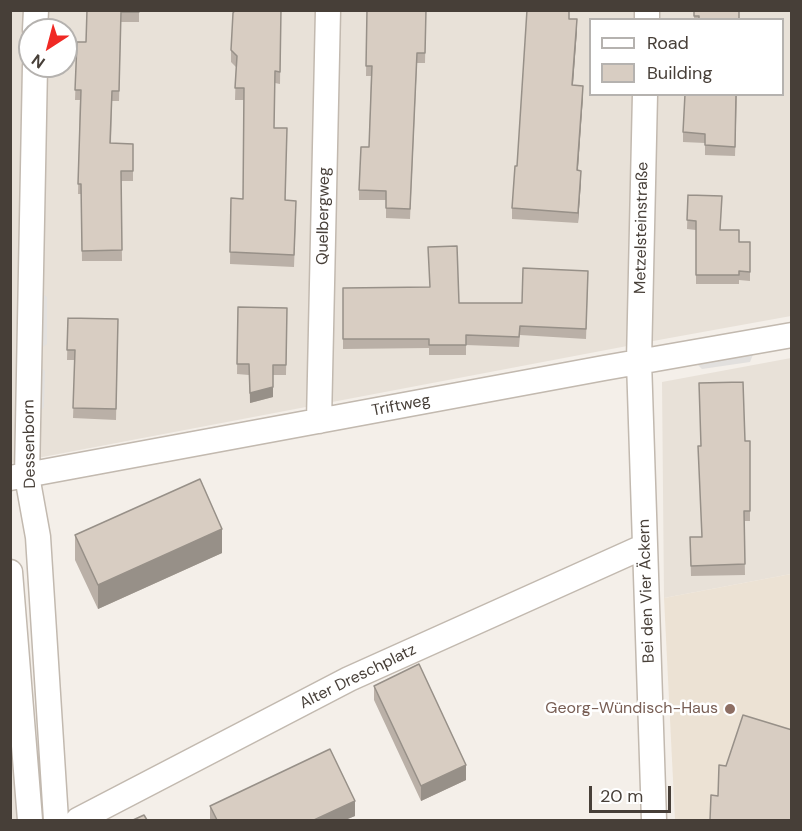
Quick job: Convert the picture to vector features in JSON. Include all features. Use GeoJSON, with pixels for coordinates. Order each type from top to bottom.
{"type":"FeatureCollection","features":[{"type":"Feature","properties":{"kind":"street","name":"Quelbergweg"},"geometry":{"type":"LineString","coordinates":[[319,421],[328,10]]}},
{"type":"Feature","properties":{"kind":"street","name":"Dessenborn"},"geometry":{"type":"LineString","coordinates":[[35,78],[19,477],[38,537],[56,820]]}},
{"type":"Feature","properties":{"kind":"street","name":"Metzelsteinstraße"},"geometry":{"type":"LineString","coordinates":[[639,362],[645,96]]}},
{"type":"Feature","properties":{"kind":"street","name":"Triftweg"},"geometry":{"type":"LineString","coordinates":[[19,477],[792,335]]}},
{"type":"Feature","properties":{"kind":"street","name":"Bei den Vier Äckern"},"geometry":{"type":"LineString","coordinates":[[639,362],[654,820]]}},
{"type":"Feature","properties":{"kind":"street","name":"Alter Dreschplatz"},"geometry":{"type":"LineString","coordinates":[[78,820],[349,679],[645,546]]}},
{"type":"Feature","properties":{"kind":"street"},"geometry":{"type":"LineString","coordinates":[[10,572],[30,820]]}},
{"type":"Feature","properties":{"kind":"shaded area"},"geometry":{"type":"Polygon","coordinates":[[[11,11],[791,11],[791,316],[11,463],[11,11]]]}},
{"type":"Feature","properties":{"kind":"shaded area"},"geometry":{"type":"Polygon","coordinates":[[[37,290],[47,297],[47,344],[37,351],[37,290]]]}},
{"type":"Feature","properties":{"kind":"shaded area"},"geometry":{"type":"Polygon","coordinates":[[[754,352],[750,362],[702,369],[695,362],[754,352]]]}},
{"type":"Feature","properties":{"kind":"shaded area"},"geometry":{"type":"Polygon","coordinates":[[[791,358],[791,574],[664,598],[662,382],[791,358]]]}},
{"type":"Feature","properties":{"kind":"shaded area"},"geometry":{"type":"Polygon","coordinates":[[[36,364],[45,371],[44,407],[36,416],[36,364]]]}},
{"type":"Feature","properties":{"kind":"shaded area","name":"Georg-Wündisch-Haus"},"geometry":{"type":"Polygon","coordinates":[[[791,574],[791,820],[675,820],[664,598],[791,574]]]}},
{"type":"Feature","properties":{"kind":"shaded area"},"geometry":{"type":"Polygon","coordinates":[[[11,738],[18,820],[11,820],[11,738]]]}},
{"type":"Feature","properties":{"kind":"building"},"geometry":{"type":"Polygon","coordinates":[[[87,10],[139,10],[139,12],[121,12],[119,91],[112,91],[110,143],[133,144],[133,171],[121,171],[122,250],[82,251],[81,184],[78,184],[81,90],[75,90],[76,78],[78,78],[78,42],[86,42],[87,10]]]}},
{"type":"Feature","properties":{"kind":"building"},"geometry":{"type":"Polygon","coordinates":[[[235,10],[281,10],[280,72],[275,71],[274,128],[287,128],[285,200],[296,201],[294,255],[230,252],[231,198],[243,199],[244,88],[235,88],[237,56],[231,50],[235,10]]]}},
{"type":"Feature","properties":{"kind":"building"},"geometry":{"type":"Polygon","coordinates":[[[367,10],[426,10],[425,53],[417,53],[410,209],[386,208],[386,191],[359,190],[361,147],[369,147],[372,66],[366,66],[367,10]]]}},
{"type":"Feature","properties":{"kind":"building"},"geometry":{"type":"Polygon","coordinates":[[[527,10],[569,10],[569,19],[577,19],[572,85],[583,86],[577,170],[581,171],[578,213],[512,208],[515,166],[517,166],[527,10]]]}},
{"type":"Feature","properties":{"kind":"building"},"geometry":{"type":"Polygon","coordinates":[[[694,10],[739,10],[739,18],[694,16],[694,10]]]}},
{"type":"Feature","properties":{"kind":"building"},"geometry":{"type":"Polygon","coordinates":[[[685,96],[736,96],[735,147],[705,145],[705,134],[683,132],[685,96]]]}},
{"type":"Feature","properties":{"kind":"building"},"geometry":{"type":"Polygon","coordinates":[[[688,195],[722,196],[720,230],[739,230],[739,242],[750,242],[750,272],[739,271],[739,275],[696,275],[696,221],[687,220],[688,195]]]}},
{"type":"Feature","properties":{"kind":"building"},"geometry":{"type":"Polygon","coordinates":[[[457,246],[459,303],[522,303],[523,268],[588,271],[586,329],[520,326],[519,337],[466,335],[466,345],[429,345],[429,339],[343,339],[343,288],[430,287],[428,247],[457,246]]]}},
{"type":"Feature","properties":{"kind":"building"},"geometry":{"type":"Polygon","coordinates":[[[238,307],[287,308],[286,365],[273,365],[273,387],[250,393],[249,364],[237,364],[238,307]]]}},
{"type":"Feature","properties":{"kind":"building"},"geometry":{"type":"Polygon","coordinates":[[[68,318],[118,319],[116,409],[73,408],[75,350],[67,350],[68,318]]]}},
{"type":"Feature","properties":{"kind":"building"},"geometry":{"type":"Polygon","coordinates":[[[743,382],[745,441],[750,441],[750,511],[744,511],[745,564],[691,566],[690,537],[702,537],[698,446],[701,446],[699,383],[743,382]]]}},
{"type":"Feature","properties":{"kind":"building"},"geometry":{"type":"Polygon","coordinates":[[[200,479],[222,529],[98,585],[75,535],[200,479]]]}},
{"type":"Feature","properties":{"kind":"building"},"geometry":{"type":"Polygon","coordinates":[[[419,664],[466,765],[421,786],[374,686],[419,664]]]}},
{"type":"Feature","properties":{"kind":"building"},"geometry":{"type":"Polygon","coordinates":[[[743,715],[792,730],[792,820],[710,820],[711,795],[718,796],[719,765],[726,766],[743,715]]]}},
{"type":"Feature","properties":{"kind":"building"},"geometry":{"type":"Polygon","coordinates":[[[330,749],[355,801],[314,820],[217,820],[210,806],[330,749]]]}},
{"type":"Feature","properties":{"kind":"building"},"geometry":{"type":"Polygon","coordinates":[[[144,815],[147,820],[133,820],[144,815]]]}},
{"type":"Feature","properties":{"kind":"place","name":"Georg-Wündisch-Haus"},"geometry":{"type":"Point","coordinates":[730,709]}}]}
